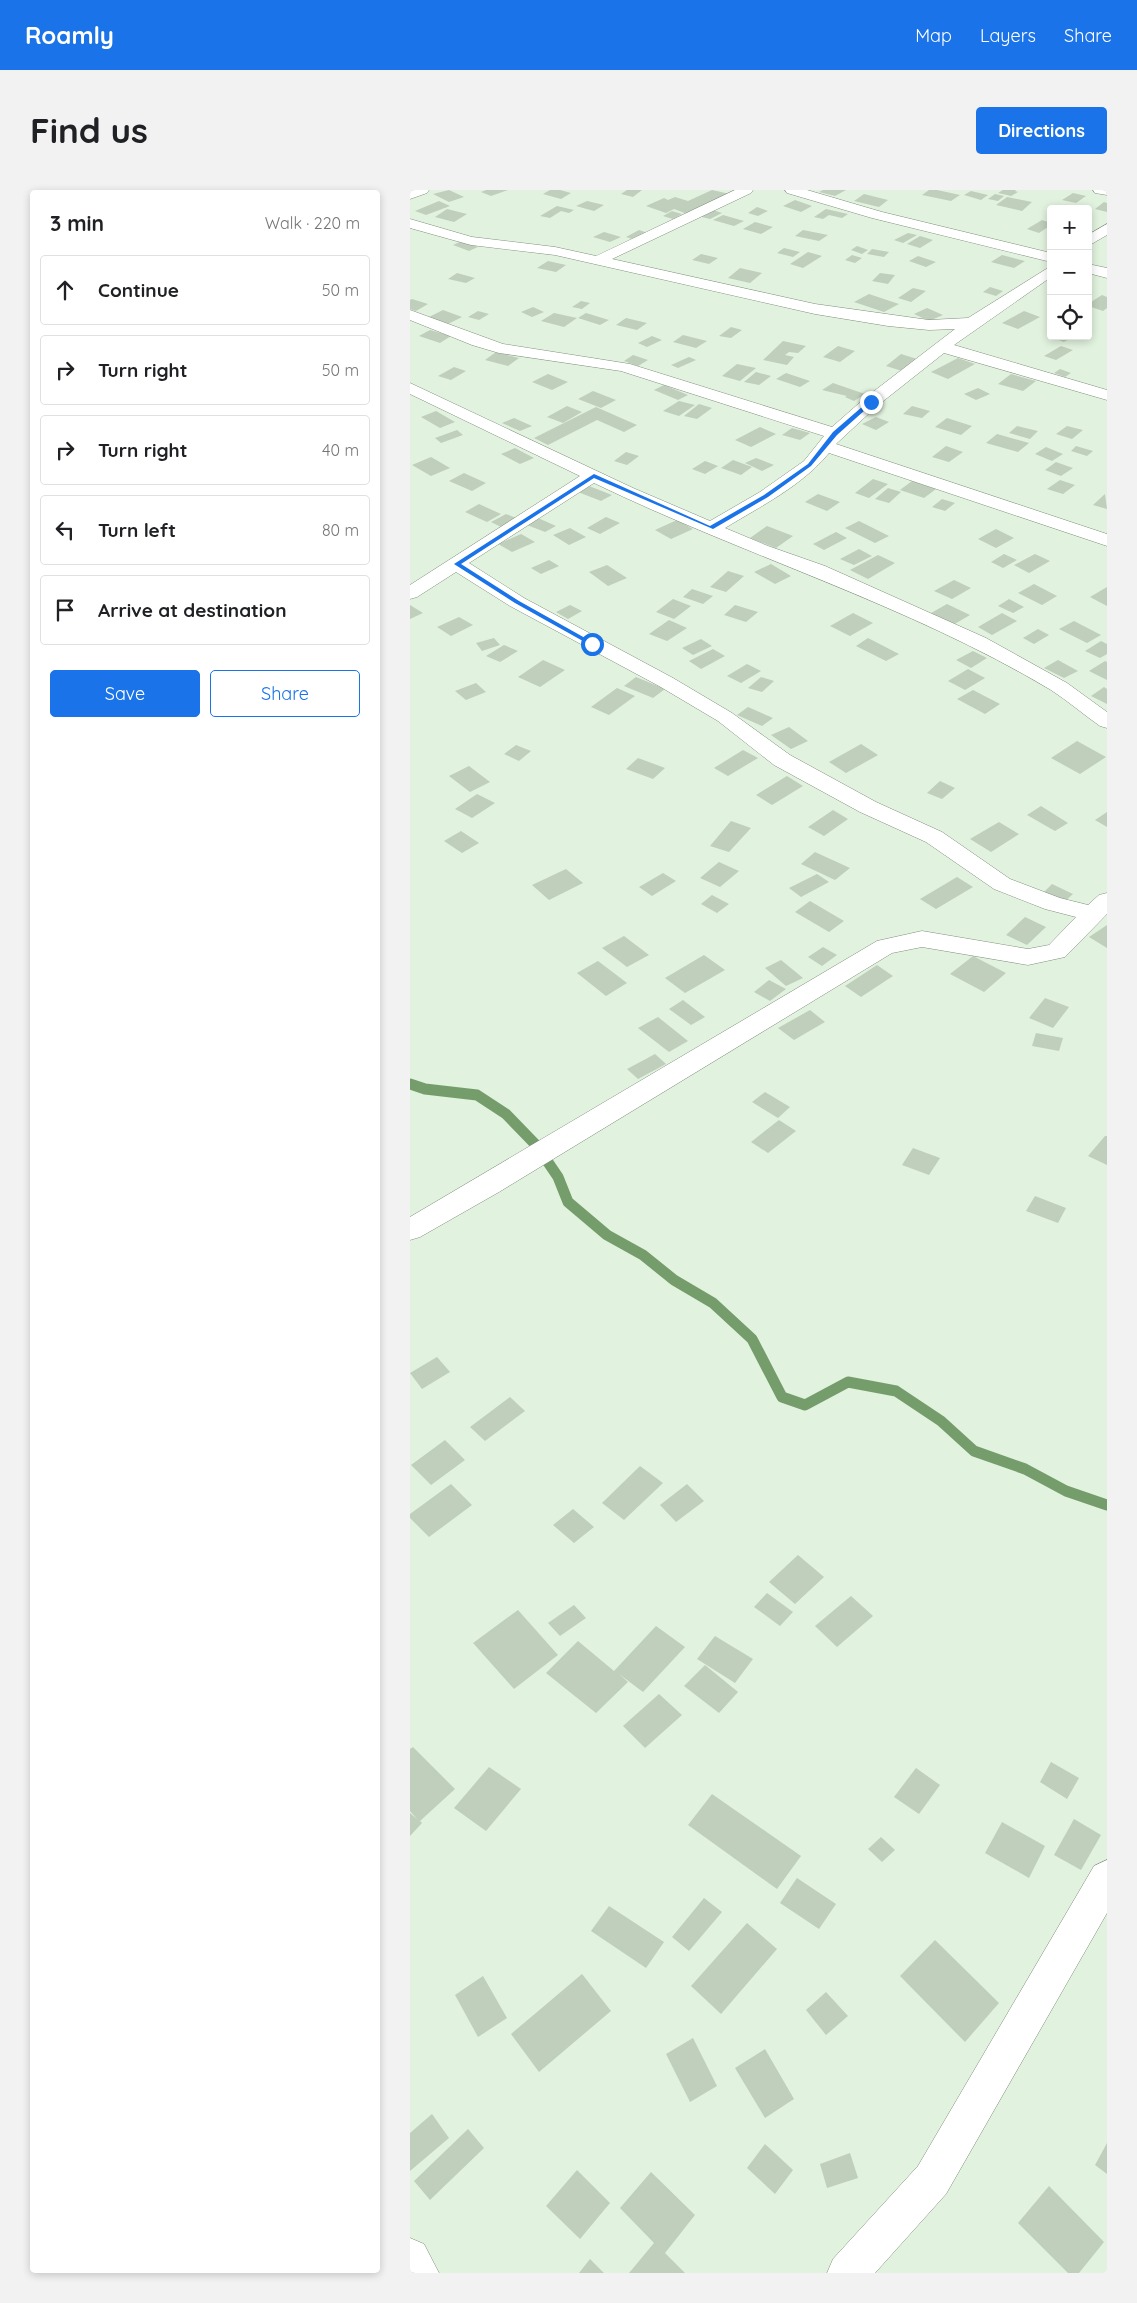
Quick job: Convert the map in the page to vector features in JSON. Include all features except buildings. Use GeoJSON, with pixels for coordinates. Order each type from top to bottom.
{"type":"FeatureCollection","features":[{"type":"Feature","properties":{"kind":"street"},"geometry":{"type":"LineString","coordinates":[[410,195],[422,190]]}},
{"type":"Feature","properties":{"kind":"street"},"geometry":{"type":"LineString","coordinates":[[599,260],[746,190]]}},
{"type":"Feature","properties":{"kind":"street"},"geometry":{"type":"LineString","coordinates":[[792,190],[877,215],[1047,257]]}},
{"type":"Feature","properties":{"kind":"street"},"geometry":{"type":"LineString","coordinates":[[1100,190],[1107,192]]}},
{"type":"Feature","properties":{"kind":"street"},"geometry":{"type":"LineString","coordinates":[[410,223],[471,241],[555,251],[815,309],[888,321],[929,325],[972,323]]}},
{"type":"Feature","properties":{"kind":"street"},"geometry":{"type":"LineString","coordinates":[[1092,239],[1107,228]]}},
{"type":"Feature","properties":{"kind":"street"},"geometry":{"type":"LineString","coordinates":[[1092,269],[1107,273]]}},
{"type":"Feature","properties":{"kind":"street"},"geometry":{"type":"LineString","coordinates":[[711,528],[766,496],[810,465],[830,440],[871,402],[972,323],[1047,273]]}},
{"type":"Feature","properties":{"kind":"street"},"geometry":{"type":"LineString","coordinates":[[410,315],[498,348],[588,360],[624,367],[1107,540]]}},
{"type":"Feature","properties":{"kind":"street"},"geometry":{"type":"LineString","coordinates":[[942,347],[1107,395]]}},
{"type":"Feature","properties":{"kind":"street"},"geometry":{"type":"LineString","coordinates":[[410,388],[594,476],[761,550],[818,570],[979,642],[1060,687],[1107,722]]}},
{"type":"Feature","properties":{"kind":"street"},"geometry":{"type":"LineString","coordinates":[[410,593],[594,476]]}},
{"type":"Feature","properties":{"kind":"street"},"geometry":{"type":"LineString","coordinates":[[457,564],[517,602],[666,682],[726,717],[782,760],[868,807],[934,837],[1002,884],[1053,904],[1100,907]]}},
{"type":"Feature","properties":{"kind":"street"},"geometry":{"type":"LineString","coordinates":[[410,1230],[489,1186],[885,948],[922,939],[1028,957],[1057,951],[1100,907]]}},
{"type":"Feature","properties":{"kind":"street"},"geometry":{"type":"LineString","coordinates":[[847,2273],[932,2180],[1107,1878]]}},
{"type":"Feature","properties":{"kind":"street"},"geometry":{"type":"LineString","coordinates":[[410,2258],[419,2273]]}},
{"type":"Feature","properties":{"kind":"waterway"},"geometry":{"type":"LineString","coordinates":[[410,1084],[425,1089],[477,1095],[506,1114],[537,1146],[558,1177],[568,1202],[607,1235],[643,1255],[674,1280],[713,1303],[752,1339],[782,1397],[805,1405],[848,1382],[896,1391],[941,1421],[974,1451],[1025,1469],[1066,1491],[1107,1505]]}},
{"type":"Feature","properties":{"kind":"route"},"geometry":{"type":"LineString","coordinates":[[592,644],[517,602],[457,564],[594,476],[711,528],[766,496],[810,465],[835,434],[871,402]]}}]}
